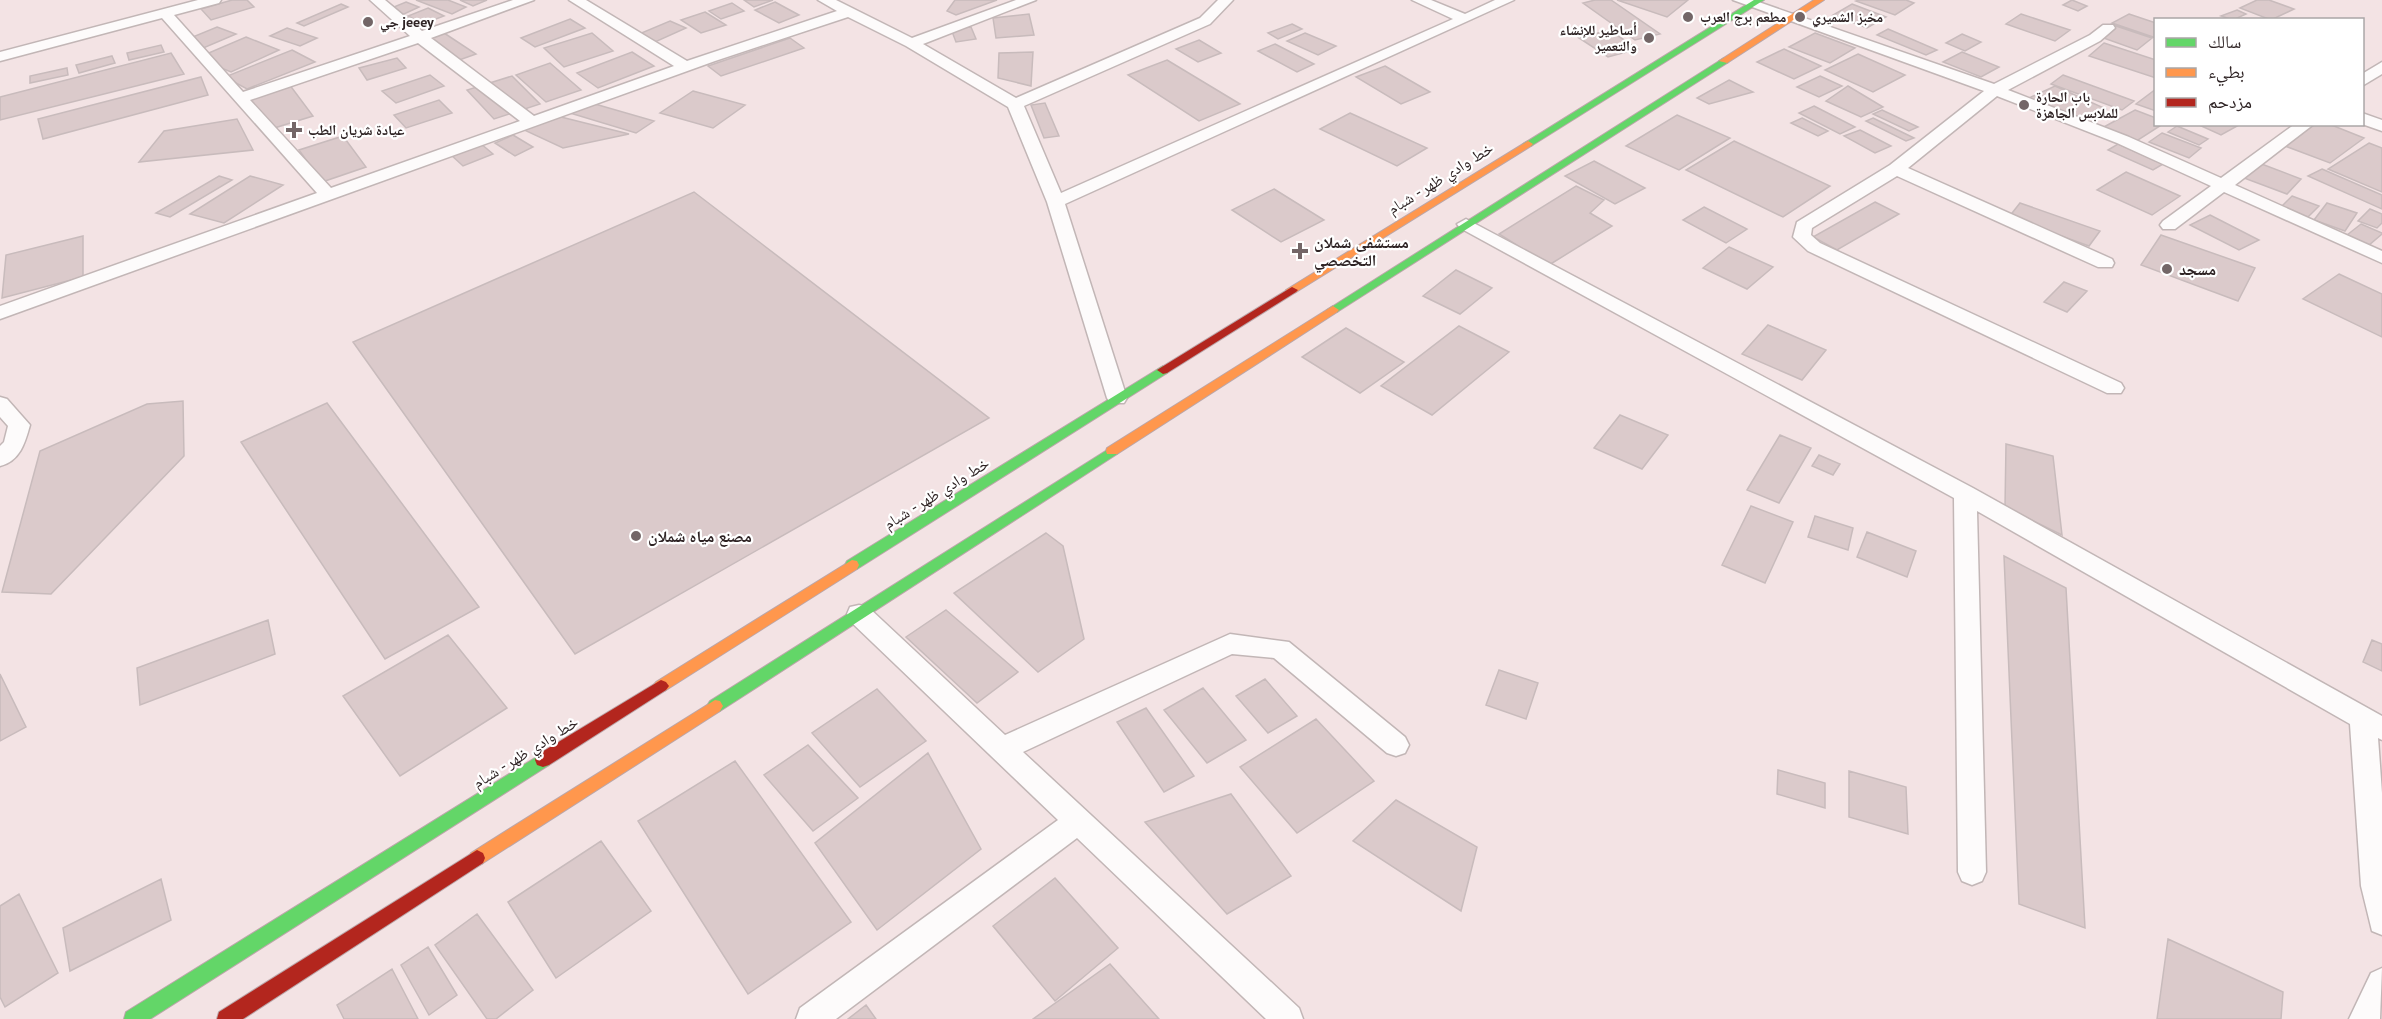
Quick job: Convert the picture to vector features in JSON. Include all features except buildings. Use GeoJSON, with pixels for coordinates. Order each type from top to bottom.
{"type":"FeatureCollection","features":[{"type":"Feature","properties":{"kind":"main road"},"geometry":{"type":"LineString","coordinates":[[226,1019],[1466,224],[1820,0]]}},
{"type":"Feature","properties":{"kind":"main road","name":"خط وادي ظهر - شبام"},"geometry":{"type":"LineString","coordinates":[[133,1019],[1751,1]]}},
{"type":"Feature","properties":{"kind":"street"},"geometry":{"type":"LineString","coordinates":[[0,57],[214,0]]}},
{"type":"Feature","properties":{"kind":"street"},"geometry":{"type":"LineString","coordinates":[[377,0],[420,37],[532,122]]}},
{"type":"Feature","properties":{"kind":"street"},"geometry":{"type":"LineString","coordinates":[[240,98],[527,0]]}},
{"type":"Feature","properties":{"kind":"street"},"geometry":{"type":"LineString","coordinates":[[576,0],[686,67]]}},
{"type":"Feature","properties":{"kind":"street"},"geometry":{"type":"LineString","coordinates":[[825,0],[911,43],[1015,104],[1056,202],[1117,398]]}},
{"type":"Feature","properties":{"kind":"street"},"geometry":{"type":"LineString","coordinates":[[911,43],[1029,0]]}},
{"type":"Feature","properties":{"kind":"street"},"geometry":{"type":"LineString","coordinates":[[1015,104],[1050,91],[1205,21],[1226,0]]}},
{"type":"Feature","properties":{"kind":"street"},"geometry":{"type":"LineString","coordinates":[[1419,0],[1460,17]]}},
{"type":"Feature","properties":{"kind":"street"},"geometry":{"type":"LineString","coordinates":[[1056,202],[1507,0]]}},
{"type":"Feature","properties":{"kind":"street"},"geometry":{"type":"LineString","coordinates":[[1751,1],[1995,90],[2123,140],[2382,258]]}},
{"type":"Feature","properties":{"kind":"street"},"geometry":{"type":"LineString","coordinates":[[0,314],[686,67],[849,12]]}},
{"type":"Feature","properties":{"kind":"street"},"geometry":{"type":"LineString","coordinates":[[165,13],[328,195]]}},
{"type":"Feature","properties":{"kind":"street"},"geometry":{"type":"LineString","coordinates":[[2108,28],[2095,38],[1995,90],[1896,169],[1803,226],[1802,237],[1814,247],[2114,388]]}},
{"type":"Feature","properties":{"kind":"street"},"geometry":{"type":"LineString","coordinates":[[2364,81],[2382,68]]}},
{"type":"Feature","properties":{"kind":"street"},"geometry":{"type":"LineString","coordinates":[[2364,119],[2382,126]]}},
{"type":"Feature","properties":{"kind":"street"},"geometry":{"type":"LineString","coordinates":[[2169,225],[2303,126]]}},
{"type":"Feature","properties":{"kind":"street"},"geometry":{"type":"LineString","coordinates":[[1896,169],[2105,263]]}},
{"type":"Feature","properties":{"kind":"street"},"geometry":{"type":"LineString","coordinates":[[1466,224],[1965,494],[2373,724],[2375,886],[2382,921]]}},
{"type":"Feature","properties":{"kind":"street"},"geometry":{"type":"LineString","coordinates":[[0,404],[19,424],[14,446],[0,459]]}},
{"type":"Feature","properties":{"kind":"street"},"geometry":{"type":"LineString","coordinates":[[1965,494],[1972,872]]}},
{"type":"Feature","properties":{"kind":"street"},"geometry":{"type":"LineString","coordinates":[[859,614],[1288,1019]]}},
{"type":"Feature","properties":{"kind":"street"},"geometry":{"type":"LineString","coordinates":[[1002,749],[1230,644],[1280,649],[1396,745]]}},
{"type":"Feature","properties":{"kind":"street"},"geometry":{"type":"LineString","coordinates":[[811,1019],[1078,821]]}},
{"type":"Feature","properties":{"kind":"street"},"geometry":{"type":"LineString","coordinates":[[2364,1019],[2382,983]]}},
{"type":"Feature","properties":{"kind":"traffic: fast"},"geometry":{"type":"LineString","coordinates":[[1528,144],[1760,0]]}},
{"type":"Feature","properties":{"kind":"traffic: fast"},"geometry":{"type":"LineString","coordinates":[[1333,310],[1724,61]]}},
{"type":"Feature","properties":{"kind":"traffic: fast"},"geometry":{"type":"LineString","coordinates":[[852,565],[1163,370]]}},
{"type":"Feature","properties":{"kind":"traffic: fast"},"geometry":{"type":"LineString","coordinates":[[715,706],[1112,451]]}},
{"type":"Feature","properties":{"kind":"traffic: fast"},"geometry":{"type":"LineString","coordinates":[[133,1019],[543,760]]}},
{"type":"Feature","properties":{"kind":"traffic: slow"},"geometry":{"type":"LineString","coordinates":[[1724,61],[1820,0]]}},
{"type":"Feature","properties":{"kind":"traffic: slow"},"geometry":{"type":"LineString","coordinates":[[1292,290],[1528,144]]}},
{"type":"Feature","properties":{"kind":"traffic: slow"},"geometry":{"type":"LineString","coordinates":[[1112,451],[1333,310]]}},
{"type":"Feature","properties":{"kind":"traffic: slow"},"geometry":{"type":"LineString","coordinates":[[661,686],[852,565]]}},
{"type":"Feature","properties":{"kind":"traffic: slow"},"geometry":{"type":"LineString","coordinates":[[477,858],[715,706]]}},
{"type":"Feature","properties":{"kind":"traffic: jam"},"geometry":{"type":"LineString","coordinates":[[1163,370],[1292,290]]}},
{"type":"Feature","properties":{"kind":"traffic: jam"},"geometry":{"type":"LineString","coordinates":[[543,760],[661,686]]}},
{"type":"Feature","properties":{"kind":"traffic: jam"},"geometry":{"type":"LineString","coordinates":[[226,1019],[477,858]]}},
{"type":"Feature","properties":{"kind":"place","name":"مطعم برج العرب"},"geometry":{"type":"Point","coordinates":[1688,17]}},
{"type":"Feature","properties":{"kind":"place","name":"مخبز الشميري"},"geometry":{"type":"Point","coordinates":[1800,17]}},
{"type":"Feature","properties":{"kind":"place","name":"جي jeeey"},"geometry":{"type":"Point","coordinates":[368,22]}},
{"type":"Feature","properties":{"kind":"place","name":"أساطير للإنشاء والتعمير"},"geometry":{"type":"Point","coordinates":[1649,38]}},
{"type":"Feature","properties":{"kind":"place","name":"باب الحارة للملابس الجاهزة"},"geometry":{"type":"Point","coordinates":[2024,105]}},
{"type":"Feature","properties":{"kind":"place","name":"عيادة شريان الطب"},"geometry":{"type":"Point","coordinates":[294,130]}},
{"type":"Feature","properties":{"kind":"place","name":"مستشفى شملان التخصصي"},"geometry":{"type":"Point","coordinates":[1300,251]}},
{"type":"Feature","properties":{"kind":"place","name":"مسجد"},"geometry":{"type":"Point","coordinates":[2167,269]}},
{"type":"Feature","properties":{"kind":"place","name":"مصنع مياه شملان"},"geometry":{"type":"Point","coordinates":[636,536]}}]}
